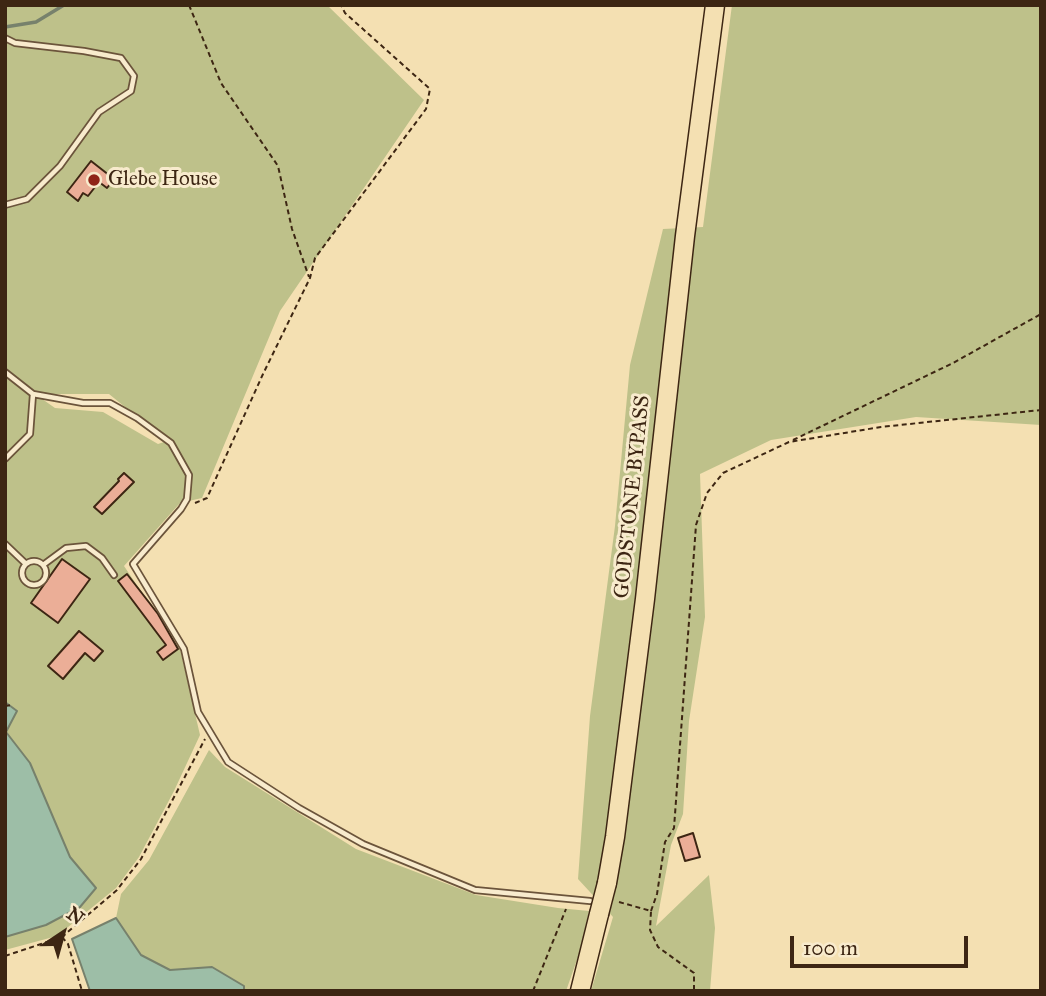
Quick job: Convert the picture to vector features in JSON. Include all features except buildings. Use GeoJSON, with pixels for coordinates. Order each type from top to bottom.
{"type":"FeatureCollection","features":[{"type":"Feature","properties":{"kind":"highway","name":"GODSTONE BYPASS"},"geometry":{"type":"LineString","coordinates":[[580,991],[595,908],[607,883],[615,837],[642,625],[685,236],[715,5]]}},
{"type":"Feature","properties":{"kind":"lane"},"geometry":{"type":"LineString","coordinates":[[5,37],[15,43],[121,58],[134,76],[131,91],[99,112],[60,166],[27,199],[5,205]]}},
{"type":"Feature","properties":{"kind":"lane"},"geometry":{"type":"LineString","coordinates":[[5,372],[33,394],[83,403],[110,403],[137,418],[170,443],[189,475],[187,499],[181,509],[133,564],[184,649],[198,712],[228,762],[299,808],[362,844],[475,890],[570,898],[595,908]]}},
{"type":"Feature","properties":{"kind":"lane"},"geometry":{"type":"LineString","coordinates":[[5,459],[30,434],[33,394]]}},
{"type":"Feature","properties":{"kind":"lane"},"geometry":{"type":"LineString","coordinates":[[5,544],[26,564]]}},
{"type":"Feature","properties":{"kind":"lane"},"geometry":{"type":"LineString","coordinates":[[43,565],[66,548],[86,546],[103,558],[114,575]]}},
{"type":"Feature","properties":{"kind":"lane"},"geometry":{"type":"LineString","coordinates":[[34,561],[43,565],[46,573],[43,580],[32,584],[23,577],[26,564],[34,561]]}},
{"type":"Feature","properties":{"kind":"path"},"geometry":{"type":"LineString","coordinates":[[189,5],[221,83],[278,166],[292,229],[310,278]]}},
{"type":"Feature","properties":{"kind":"path"},"geometry":{"type":"LineString","coordinates":[[181,509],[207,498],[262,373],[310,278],[315,258],[426,109],[430,89],[345,13],[341,5]]}},
{"type":"Feature","properties":{"kind":"path"},"geometry":{"type":"LineString","coordinates":[[694,991],[694,973],[658,947],[650,930],[651,911],[657,894],[665,842],[674,828],[696,525],[707,493],[723,473],[953,363],[1041,314]]}},
{"type":"Feature","properties":{"kind":"path"},"geometry":{"type":"LineString","coordinates":[[789,442],[881,427],[1030,409],[1041,410]]}},
{"type":"Feature","properties":{"kind":"path"},"geometry":{"type":"LineString","coordinates":[[5,706],[11,705]]}},
{"type":"Feature","properties":{"kind":"path"},"geometry":{"type":"LineString","coordinates":[[5,956],[62,937],[117,890],[141,859],[209,731]]}},
{"type":"Feature","properties":{"kind":"path"},"geometry":{"type":"LineString","coordinates":[[533,991],[570,898]]}},
{"type":"Feature","properties":{"kind":"path"},"geometry":{"type":"LineString","coordinates":[[619,902],[651,911]]}},
{"type":"Feature","properties":{"kind":"path"},"geometry":{"type":"LineString","coordinates":[[62,937],[68,944],[82,991]]}},
{"type":"Feature","properties":{"kind":"shaded area"},"geometry":{"type":"Polygon","coordinates":[[[5,5],[327,5],[424,100],[280,311],[202,498],[180,503],[124,566],[180,649],[200,735],[174,791],[139,857],[116,888],[57,936],[5,950],[5,5]],[[35,394],[55,408],[103,412],[158,444],[167,441],[109,394],[35,394]]]}},
{"type":"Feature","properties":{"kind":"shaded area"},"geometry":{"type":"Polygon","coordinates":[[[732,5],[1041,5],[1041,425],[916,417],[771,440],[700,474],[705,617],[689,721],[683,814],[671,845],[656,926],[709,875],[715,928],[710,991],[591,991],[613,917],[578,879],[590,716],[615,526],[630,365],[663,229],[703,227],[732,5]]]}},
{"type":"Feature","properties":{"kind":"shaded area"},"geometry":{"type":"Polygon","coordinates":[[[5,702],[17,711],[6,732],[30,763],[70,857],[96,888],[80,907],[46,925],[5,937],[5,702]]]}},
{"type":"Feature","properties":{"kind":"shaded area"},"geometry":{"type":"Polygon","coordinates":[[[209,750],[225,767],[356,849],[476,895],[589,911],[579,954],[566,991],[244,991],[244,986],[212,967],[170,970],[141,955],[116,918],[121,894],[149,860],[209,750]]]}},
{"type":"Feature","properties":{"kind":"shaded area"},"geometry":{"type":"Polygon","coordinates":[[[116,918],[141,955],[170,970],[212,967],[244,986],[244,991],[90,991],[72,939],[116,918]]]}},
{"type":"Feature","properties":{"kind":"waterway"},"geometry":{"type":"LineString","coordinates":[[5,27],[36,22],[64,5]]}},
{"type":"Feature","properties":{"kind":"place","name":"Glebe House"},"geometry":{"type":"Point","coordinates":[94,180]}}]}
